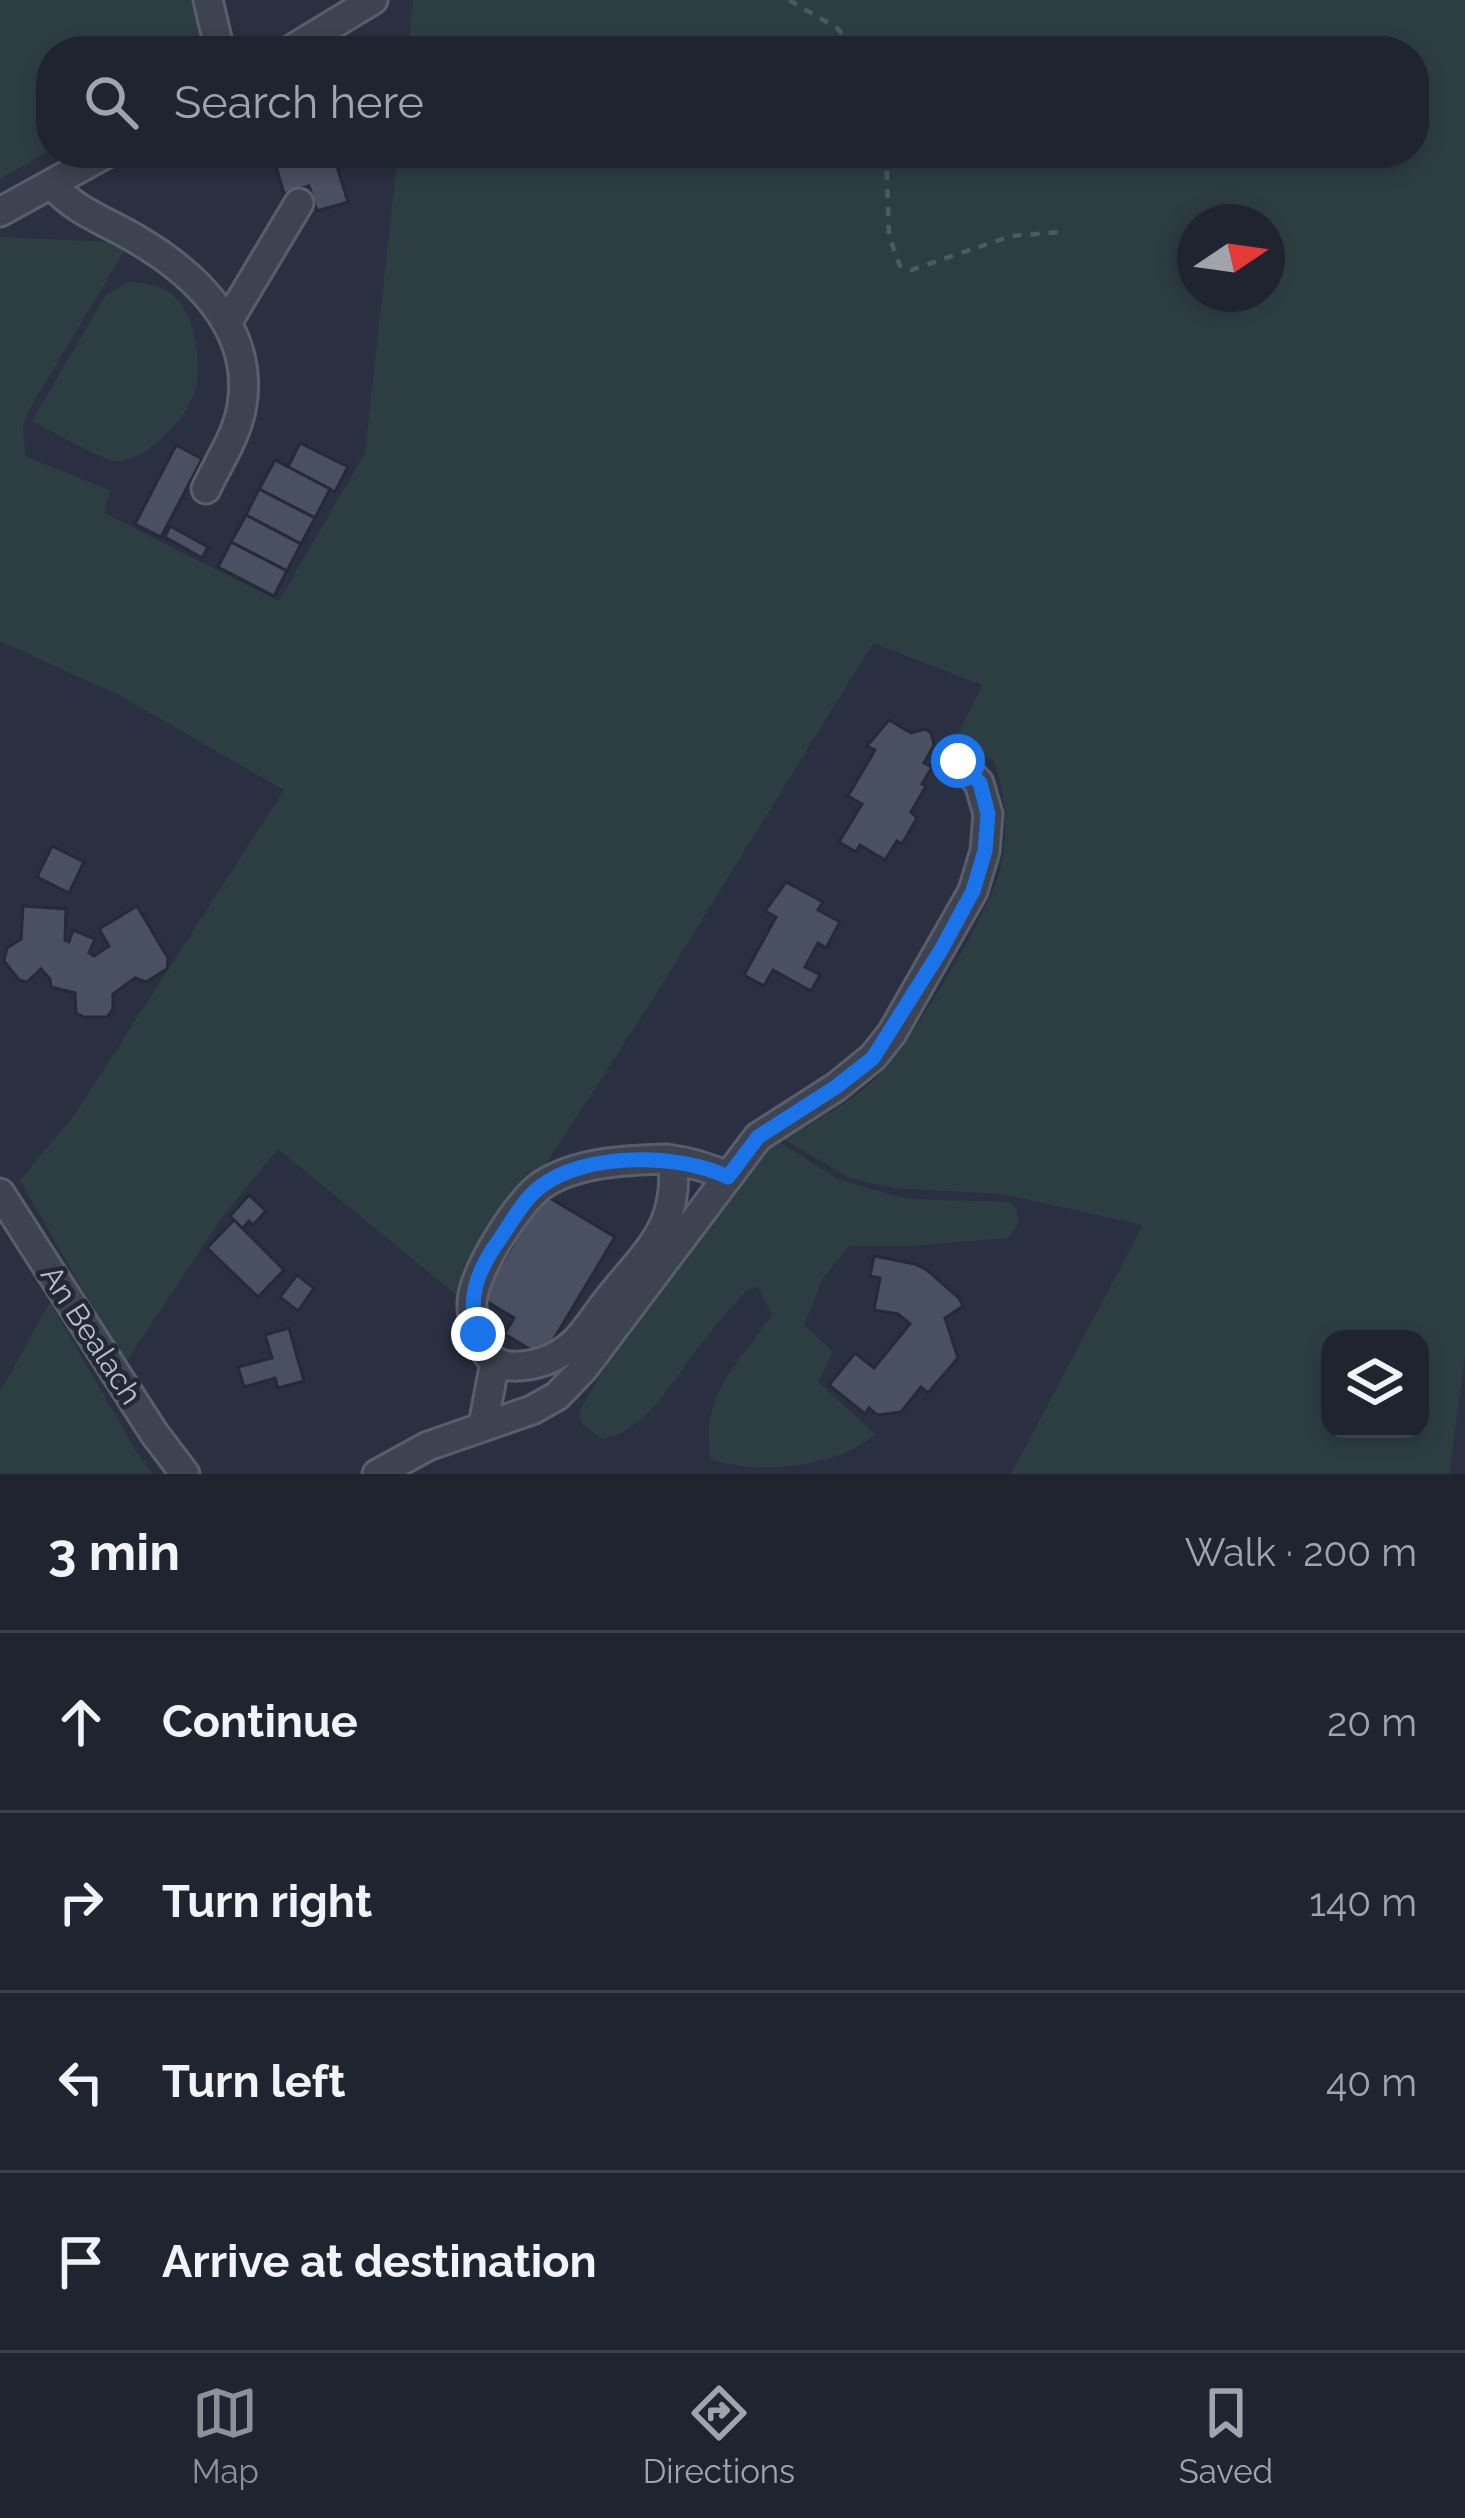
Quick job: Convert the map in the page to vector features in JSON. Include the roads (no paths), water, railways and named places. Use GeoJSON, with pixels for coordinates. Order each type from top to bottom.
{"type":"FeatureCollection","features":[{"type":"Feature","properties":{"kind":"street"},"geometry":{"type":"LineString","coordinates":[[208,0],[216,36]]}},
{"type":"Feature","properties":{"kind":"street"},"geometry":{"type":"LineString","coordinates":[[314,36],[373,0]]}},
{"type":"Feature","properties":{"kind":"street"},"geometry":{"type":"LineString","coordinates":[[0,212],[80,168]]}},
{"type":"Feature","properties":{"kind":"street"},"geometry":{"type":"LineString","coordinates":[[52,184],[88,214],[168,258],[217,305],[227,323],[244,360],[242,408],[206,489]]}},
{"type":"Feature","properties":{"kind":"street"},"geometry":{"type":"LineString","coordinates":[[227,323],[299,203]]}},
{"type":"Feature","properties":{"kind":"street"},"geometry":{"type":"LineString","coordinates":[[377,1474],[428,1446],[532,1410],[557,1396],[583,1369],[758,1137],[873,1058],[973,891],[985,851],[988,814],[980,783],[958,761]]}},
{"type":"Feature","properties":{"kind":"street"},"geometry":{"type":"LineString","coordinates":[[674,1160],[675,1190],[668,1218],[576,1342],[536,1364],[509,1368],[495,1362],[478,1334],[472,1299],[490,1255],[530,1196],[545,1183],[625,1161],[674,1160],[704,1165],[728,1177]]}},
{"type":"Feature","properties":{"kind":"street","name":"An Bealach"},"geometry":{"type":"LineString","coordinates":[[0,1193],[185,1474]]}},
{"type":"Feature","properties":{"kind":"street"},"geometry":{"type":"LineString","coordinates":[[483,1425],[495,1362]]}}]}
